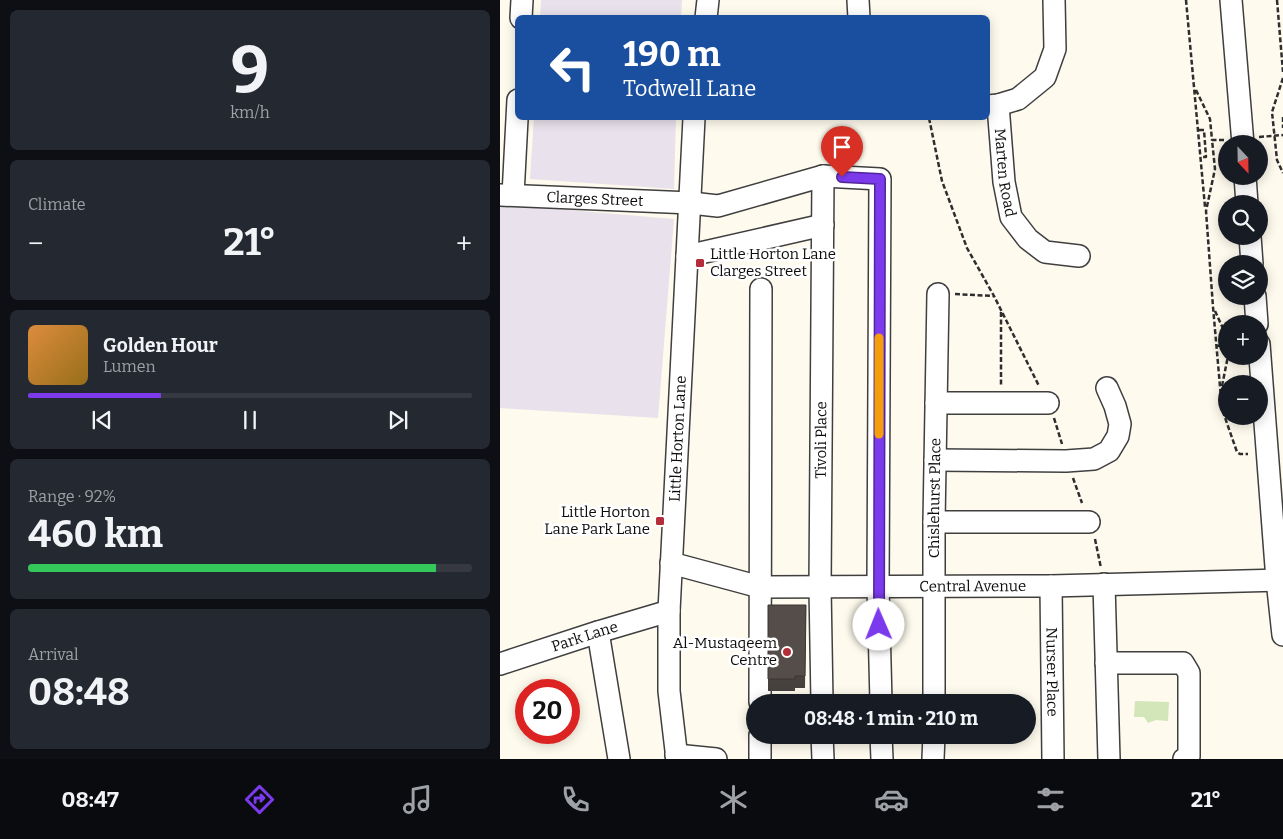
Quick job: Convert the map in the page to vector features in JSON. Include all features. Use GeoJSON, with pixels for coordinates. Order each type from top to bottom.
{"type":"FeatureCollection","features":[{"type":"Feature","properties":{"kind":"street"},"geometry":{"type":"LineString","coordinates":[[522,0],[522,15]]}},
{"type":"Feature","properties":{"kind":"street"},"geometry":{"type":"LineString","coordinates":[[706,15],[708,0]]}},
{"type":"Feature","properties":{"kind":"street"},"geometry":{"type":"LineString","coordinates":[[858,0],[859,15]]}},
{"type":"Feature","properties":{"kind":"street"},"geometry":{"type":"LineString","coordinates":[[993,106],[1018,99],[1045,77],[1055,48],[1054,0]]}},
{"type":"Feature","properties":{"kind":"street"},"geometry":{"type":"LineString","coordinates":[[1231,0],[1242,135]]}},
{"type":"Feature","properties":{"kind":"street","name":"Marten Road"},"geometry":{"type":"LineString","coordinates":[[993,106],[1011,217],[1028,239],[1045,252],[1078,256]]}},
{"type":"Feature","properties":{"kind":"street"},"geometry":{"type":"LineString","coordinates":[[506,195],[515,120]]}},
{"type":"Feature","properties":{"kind":"street","name":"Little Horton Lane"},"geometry":{"type":"LineString","coordinates":[[676,757],[670,690],[669,611],[694,120]]}},
{"type":"Feature","properties":{"kind":"street","name":"Clarges Street"},"geometry":{"type":"LineString","coordinates":[[506,195],[691,203],[718,206],[823,176],[880,179],[878,586]]}},
{"type":"Feature","properties":{"kind":"street","name":"Tivoli Place"},"geometry":{"type":"LineString","coordinates":[[822,694],[820,587],[823,176]]}},
{"type":"Feature","properties":{"kind":"street"},"geometry":{"type":"LineString","coordinates":[[687,256],[823,225]]}},
{"type":"Feature","properties":{"kind":"street"},"geometry":{"type":"LineString","coordinates":[[760,694],[761,289]]}},
{"type":"Feature","properties":{"kind":"street","name":"Chislehurst Place"},"geometry":{"type":"LineString","coordinates":[[934,694],[934,522],[938,294]]}},
{"type":"Feature","properties":{"kind":"street"},"geometry":{"type":"LineString","coordinates":[[1261,365],[1273,464],[1277,580],[1283,635]]}},
{"type":"Feature","properties":{"kind":"street"},"geometry":{"type":"LineString","coordinates":[[935,460],[1066,461],[1094,459],[1109,451],[1118,436],[1120,424],[1116,406],[1106,388]]}},
{"type":"Feature","properties":{"kind":"street"},"geometry":{"type":"LineString","coordinates":[[936,403],[1048,403]]}},
{"type":"Feature","properties":{"kind":"street"},"geometry":{"type":"LineString","coordinates":[[934,522],[1089,522]]}},
{"type":"Feature","properties":{"kind":"street","name":"Central Avenue"},"geometry":{"type":"LineString","coordinates":[[671,563],[760,587],[878,586],[934,588],[1277,580]]}},
{"type":"Feature","properties":{"kind":"street"},"geometry":{"type":"LineString","coordinates":[[1104,584],[1109,759]]}},
{"type":"Feature","properties":{"kind":"street"},"geometry":{"type":"LineString","coordinates":[[878,586],[881,694]]}},
{"type":"Feature","properties":{"kind":"street","name":"Nurser Place"},"geometry":{"type":"LineString","coordinates":[[1051,586],[1054,759]]}},
{"type":"Feature","properties":{"kind":"street","name":"Park Lane"},"geometry":{"type":"LineString","coordinates":[[500,664],[669,611]]}},
{"type":"Feature","properties":{"kind":"street"},"geometry":{"type":"LineString","coordinates":[[598,632],[619,759]]}},
{"type":"Feature","properties":{"kind":"street"},"geometry":{"type":"LineString","coordinates":[[1106,663],[1183,662],[1189,673],[1189,756],[1184,759]]}},
{"type":"Feature","properties":{"kind":"street"},"geometry":{"type":"LineString","coordinates":[[760,744],[760,759]]}},
{"type":"Feature","properties":{"kind":"street"},"geometry":{"type":"LineString","coordinates":[[822,744],[823,759]]}},
{"type":"Feature","properties":{"kind":"street"},"geometry":{"type":"LineString","coordinates":[[881,744],[882,759]]}},
{"type":"Feature","properties":{"kind":"street"},"geometry":{"type":"LineString","coordinates":[[934,744],[934,759]]}},
{"type":"Feature","properties":{"kind":"street"},"geometry":{"type":"LineString","coordinates":[[676,757],[716,759]]}},
{"type":"Feature","properties":{"kind":"path"},"geometry":{"type":"LineString","coordinates":[[1186,0],[1196,89],[1219,375]]}},
{"type":"Feature","properties":{"kind":"path"},"geometry":{"type":"LineString","coordinates":[[1276,0],[1283,72]]}},
{"type":"Feature","properties":{"kind":"path"},"geometry":{"type":"LineString","coordinates":[[1283,78],[1272,112],[1276,160],[1283,173]]}},
{"type":"Feature","properties":{"kind":"path"},"geometry":{"type":"LineString","coordinates":[[1196,89],[1210,119],[1212,140],[1214,169],[1206,211]]}},
{"type":"Feature","properties":{"kind":"path"},"geometry":{"type":"LineString","coordinates":[[1283,117],[1283,128]]}},
{"type":"Feature","properties":{"kind":"path"},"geometry":{"type":"LineString","coordinates":[[929,120],[942,181],[967,248],[1001,309],[1048,403],[1058,429],[1066,461],[1099,551],[1104,584]]}},
{"type":"Feature","properties":{"kind":"path"},"geometry":{"type":"LineString","coordinates":[[1199,130],[1204,130],[1206,157],[1201,158]]}},
{"type":"Feature","properties":{"kind":"path"},"geometry":{"type":"LineString","coordinates":[[1268,136],[1283,135]]}},
{"type":"Feature","properties":{"kind":"path"},"geometry":{"type":"LineString","coordinates":[[1212,140],[1218,140]]}},
{"type":"Feature","properties":{"kind":"path"},"geometry":{"type":"LineString","coordinates":[[1205,146],[1212,146]]}},
{"type":"Feature","properties":{"kind":"path"},"geometry":{"type":"LineString","coordinates":[[938,294],[994,296]]}},
{"type":"Feature","properties":{"kind":"path"},"geometry":{"type":"LineString","coordinates":[[1213,307],[1218,317]]}},
{"type":"Feature","properties":{"kind":"path"},"geometry":{"type":"LineString","coordinates":[[1001,309],[1001,403]]}},
{"type":"Feature","properties":{"kind":"path"},"geometry":{"type":"LineString","coordinates":[[1228,425],[1237,452],[1273,464]]}},
{"type":"Feature","properties":{"kind":"shaded area"},"geometry":{"type":"Polygon","coordinates":[[[541,0],[682,0],[681,15],[540,15],[541,0]]]}},
{"type":"Feature","properties":{"kind":"shaded area"},"geometry":{"type":"Polygon","coordinates":[[[534,120],[676,120],[674,189],[530,179],[534,120]]]}},
{"type":"Feature","properties":{"kind":"shaded area"},"geometry":{"type":"Polygon","coordinates":[[[500,204],[674,219],[658,418],[500,408],[500,204]]]}},
{"type":"Feature","properties":{"kind":"green space"},"geometry":{"type":"Polygon","coordinates":[[[1135,701],[1169,702],[1168,721],[1156,720],[1148,723],[1144,717],[1134,717],[1135,701]]]}},
{"type":"Feature","properties":{"kind":"building","name":"Al-Mustaqeem Centre"},"geometry":{"type":"Polygon","coordinates":[[[768,605],[806,605],[805,676],[795,676],[795,679],[768,679],[768,605]]]}},
{"type":"Feature","properties":{"kind":"slow traffic"},"geometry":{"type":"LineString","coordinates":[[879,338],[879,434]]}},
{"type":"Feature","properties":{"kind":"place","name":"Little Horton Lane Clarges Street"},"geometry":{"type":"Point","coordinates":[700,263]}},
{"type":"Feature","properties":{"kind":"place","name":"Little Horton Lane Park Lane"},"geometry":{"type":"Point","coordinates":[660,521]}},
{"type":"Feature","properties":{"kind":"place","name":"Al-Mustaqeem Centre"},"geometry":{"type":"Point","coordinates":[787,652]}},
{"type":"Feature","properties":{"kind":"route"},"geometry":{"type":"LineString","coordinates":[[842,177],[880,179],[879,625]]}}]}
